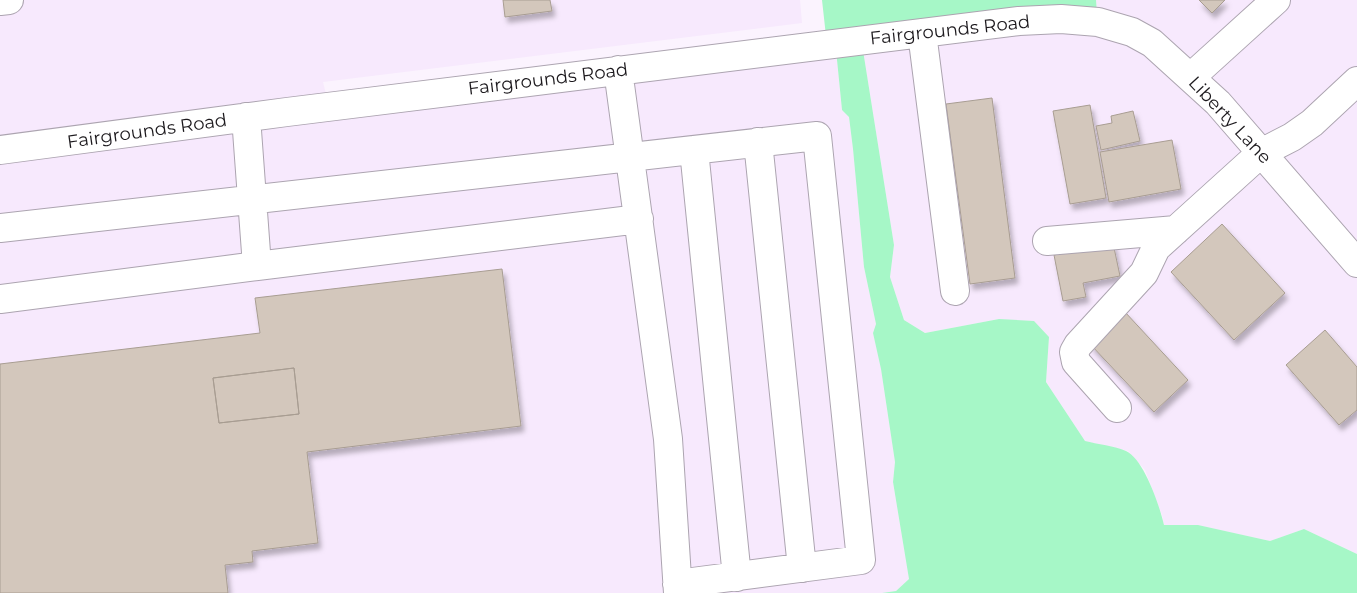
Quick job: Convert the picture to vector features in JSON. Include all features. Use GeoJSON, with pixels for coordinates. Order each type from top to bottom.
{"type":"FeatureCollection","features":[{"type":"Feature","properties":{"kind":"street"},"geometry":{"type":"LineString","coordinates":[[0,1],[9,0]]}},
{"type":"Feature","properties":{"kind":"street"},"geometry":{"type":"LineString","coordinates":[[1191,77],[1276,0]]}},
{"type":"Feature","properties":{"kind":"street","name":"Liberty Lane"},"geometry":{"type":"LineString","coordinates":[[1097,11],[1152,43],[1218,102],[1357,263]]}},
{"type":"Feature","properties":{"kind":"street","name":"Fairgrounds Road"},"geometry":{"type":"LineString","coordinates":[[0,150],[618,70],[1019,21],[1061,20],[1097,11]]}},
{"type":"Feature","properties":{"kind":"street"},"geometry":{"type":"LineString","coordinates":[[922,33],[955,291]]}},
{"type":"Feature","properties":{"kind":"street"},"geometry":{"type":"LineString","coordinates":[[0,228],[252,200],[631,157],[694,150],[758,142],[817,136],[861,560],[737,576],[677,589],[668,439],[631,157],[618,70]]}},
{"type":"Feature","properties":{"kind":"street"},"geometry":{"type":"LineString","coordinates":[[1117,408],[1076,362],[1074,352],[1078,345],[1144,273],[1156,248],[1261,153],[1292,138],[1312,123],[1357,81]]}},
{"type":"Feature","properties":{"kind":"street"},"geometry":{"type":"LineString","coordinates":[[246,117],[257,266]]}},
{"type":"Feature","properties":{"kind":"street"},"geometry":{"type":"LineString","coordinates":[[758,142],[802,568]]}},
{"type":"Feature","properties":{"kind":"street"},"geometry":{"type":"LineString","coordinates":[[694,150],[737,576]]}},
{"type":"Feature","properties":{"kind":"street"},"geometry":{"type":"LineString","coordinates":[[0,299],[639,219]]}},
{"type":"Feature","properties":{"kind":"street"},"geometry":{"type":"LineString","coordinates":[[1047,241],[1176,230]]}},
{"type":"Feature","properties":{"kind":"shaded area"},"geometry":{"type":"Polygon","coordinates":[[[0,0],[800,0],[802,23],[323,82],[329,106],[836,50],[842,110],[849,117],[864,267],[876,324],[873,333],[881,369],[895,462],[893,482],[909,579],[896,591],[882,593],[0,593],[0,0]]]}},
{"type":"Feature","properties":{"kind":"shaded area"},"geometry":{"type":"Polygon","coordinates":[[[1096,0],[1357,0],[1357,554],[1304,529],[1270,541],[1198,525],[1164,525],[1145,470],[1128,451],[1085,441],[1046,382],[1049,337],[999,319],[925,333],[904,320],[890,277],[894,245],[862,44],[1097,13],[1096,0]]]}},
{"type":"Feature","properties":{"kind":"green space"},"geometry":{"type":"Polygon","coordinates":[[[822,0],[1096,0],[1097,13],[862,44],[894,245],[890,277],[904,320],[925,333],[999,319],[1034,321],[1049,337],[1046,382],[1085,441],[1126,451],[1139,463],[1155,496],[1164,525],[1198,525],[1270,541],[1304,529],[1357,554],[1357,593],[882,593],[896,591],[909,579],[893,482],[895,462],[881,369],[873,333],[876,324],[864,267],[849,117],[842,110],[836,50],[827,45],[822,0]]]}},
{"type":"Feature","properties":{"kind":"building"},"geometry":{"type":"Polygon","coordinates":[[[503,0],[550,0],[552,11],[505,17],[503,0]]]}},
{"type":"Feature","properties":{"kind":"building"},"geometry":{"type":"Polygon","coordinates":[[[1199,0],[1225,0],[1212,13],[1199,0]]]}},
{"type":"Feature","properties":{"kind":"building"},"geometry":{"type":"Polygon","coordinates":[[[992,98],[1015,278],[970,284],[946,104],[992,98]]]}},
{"type":"Feature","properties":{"kind":"building"},"geometry":{"type":"Polygon","coordinates":[[[1090,105],[1106,198],[1070,204],[1053,111],[1090,105]]]}},
{"type":"Feature","properties":{"kind":"building"},"geometry":{"type":"Polygon","coordinates":[[[1133,111],[1140,141],[1101,150],[1096,126],[1112,123],[1111,116],[1133,111]]]}},
{"type":"Feature","properties":{"kind":"building"},"geometry":{"type":"Polygon","coordinates":[[[1172,140],[1181,189],[1109,202],[1100,152],[1172,140]]]}},
{"type":"Feature","properties":{"kind":"building"},"geometry":{"type":"Polygon","coordinates":[[[1222,224],[1285,293],[1234,340],[1171,272],[1222,224]]]}},
{"type":"Feature","properties":{"kind":"building"},"geometry":{"type":"Polygon","coordinates":[[[1113,243],[1120,276],[1083,283],[1086,297],[1063,301],[1054,255],[1113,243]]]}},
{"type":"Feature","properties":{"kind":"building"},"geometry":{"type":"Polygon","coordinates":[[[502,269],[521,426],[307,452],[318,543],[252,551],[253,562],[225,565],[228,593],[0,593],[0,364],[260,333],[255,298],[502,269]],[[294,368],[213,378],[219,423],[299,414],[294,368]]]}},
{"type":"Feature","properties":{"kind":"building"},"geometry":{"type":"Polygon","coordinates":[[[1125,312],[1188,380],[1154,412],[1090,344],[1125,312]]]}},
{"type":"Feature","properties":{"kind":"building"},"geometry":{"type":"Polygon","coordinates":[[[1325,330],[1357,367],[1357,410],[1339,425],[1286,365],[1325,330]]]}},
{"type":"Feature","properties":{"kind":"building"},"geometry":{"type":"Polygon","coordinates":[[[294,368],[299,414],[219,423],[213,378],[294,368]]]}}]}
